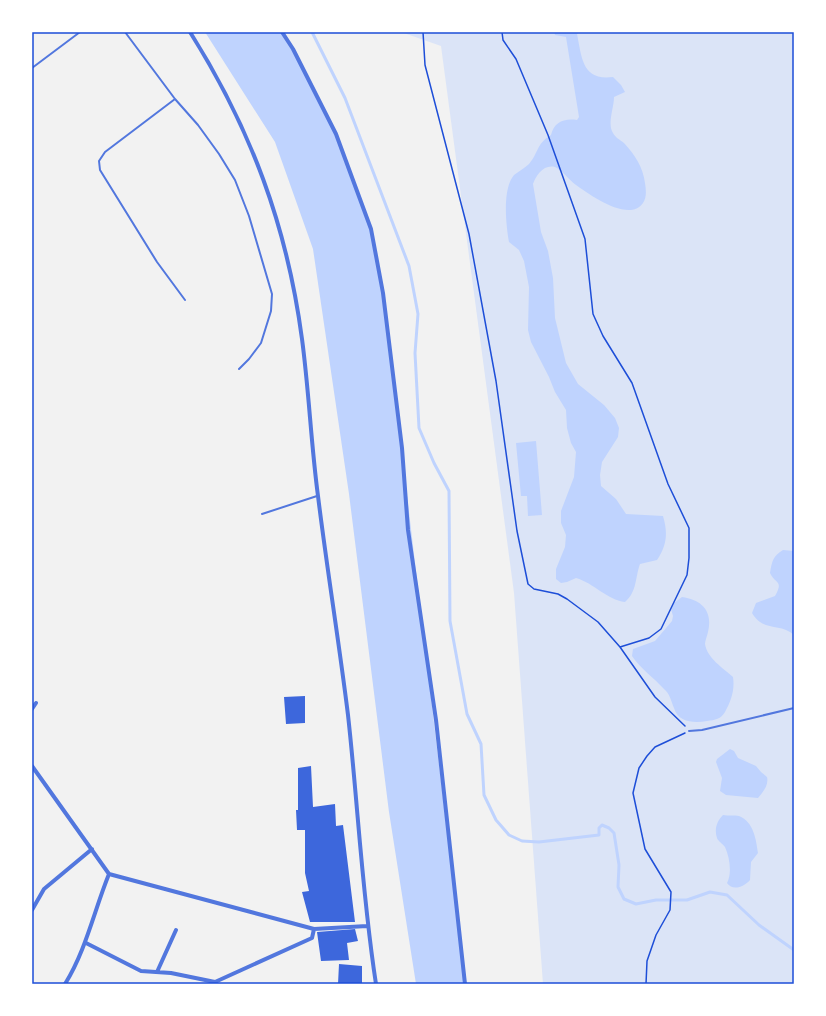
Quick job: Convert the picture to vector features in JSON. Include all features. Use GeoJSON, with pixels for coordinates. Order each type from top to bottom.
{"type":"FeatureCollection","features":[{"type":"Feature","properties":{"kind":"street"},"geometry":{"type":"LineString","coordinates":[[190,32],[215,71],[245,132],[269,192],[294,286],[302,339],[318,496],[348,715],[367,926],[376,984]]}},
{"type":"Feature","properties":{"kind":"street"},"geometry":{"type":"LineString","coordinates":[[282,32],[293,49],[336,134],[371,229],[383,293],[402,448],[408,530],[436,720],[465,984]]}},
{"type":"Feature","properties":{"kind":"street"},"geometry":{"type":"LineString","coordinates":[[32,709],[36,703]]}},
{"type":"Feature","properties":{"kind":"street"},"geometry":{"type":"LineString","coordinates":[[32,766],[92,849],[108,874],[314,929],[367,926]]}},
{"type":"Feature","properties":{"kind":"street"},"geometry":{"type":"LineString","coordinates":[[32,910],[44,889],[92,849]]}},
{"type":"Feature","properties":{"kind":"street"},"geometry":{"type":"LineString","coordinates":[[65,984],[86,943],[108,874]]}},
{"type":"Feature","properties":{"kind":"street"},"geometry":{"type":"LineString","coordinates":[[86,943],[141,971],[171,973],[215,982],[312,938],[314,929]]}},
{"type":"Feature","properties":{"kind":"street"},"geometry":{"type":"LineString","coordinates":[[157,972],[176,930]]}},
{"type":"Feature","properties":{"kind":"lane"},"geometry":{"type":"LineString","coordinates":[[32,68],[80,32]]}},
{"type":"Feature","properties":{"kind":"lane"},"geometry":{"type":"LineString","coordinates":[[125,32],[175,99],[198,125],[235,180],[249,216],[272,294],[271,311],[261,343],[249,360],[239,369]]}},
{"type":"Feature","properties":{"kind":"lane"},"geometry":{"type":"LineString","coordinates":[[175,99],[105,152],[99,161],[100,170],[157,262],[185,300]]}},
{"type":"Feature","properties":{"kind":"lane"},"geometry":{"type":"LineString","coordinates":[[262,514],[318,496]]}},
{"type":"Feature","properties":{"kind":"lane"},"geometry":{"type":"LineString","coordinates":[[689,731],[702,730],[794,708]]}},
{"type":"Feature","properties":{"kind":"path"},"geometry":{"type":"LineString","coordinates":[[423,32],[425,65],[469,234],[496,382],[517,531],[526,575],[531,587],[558,594],[598,622],[620,647],[655,697],[689,731],[655,747],[639,768],[633,793],[645,849],[671,892],[670,910],[656,935],[647,961],[646,984]]}},
{"type":"Feature","properties":{"kind":"path"},"geometry":{"type":"LineString","coordinates":[[502,32],[503,40],[516,59],[548,135],[585,239],[593,314],[603,336],[632,383],[668,484],[689,528],[689,558],[687,575],[661,629],[649,638],[620,647]]}},
{"type":"Feature","properties":{"kind":"shaded area"},"geometry":{"type":"Polygon","coordinates":[[[401,32],[794,32],[794,984],[543,984],[514,593],[441,46],[401,32]]]}},
{"type":"Feature","properties":{"kind":"water"},"geometry":{"type":"Polygon","coordinates":[[[205,32],[282,32],[333,128],[371,229],[383,293],[465,984],[416,984],[389,812],[349,494],[313,249],[275,142],[205,32]]]}},
{"type":"Feature","properties":{"kind":"water"},"geometry":{"type":"Polygon","coordinates":[[[554,32],[581,32],[577,34],[582,59],[585,66],[595,75],[613,77],[621,85],[625,92],[614,97],[611,129],[615,136],[632,152],[638,162],[644,177],[646,191],[646,196],[643,203],[637,208],[629,210],[619,209],[590,195],[555,167],[547,167],[541,171],[533,184],[541,232],[548,251],[553,278],[555,318],[566,363],[578,384],[604,405],[615,418],[619,428],[618,437],[602,462],[600,475],[601,486],[616,499],[626,514],[663,516],[665,522],[666,539],[663,549],[657,560],[640,564],[634,589],[632,594],[625,602],[618,601],[606,595],[583,580],[576,578],[561,583],[556,579],[556,569],[565,547],[566,535],[561,523],[561,511],[574,477],[576,452],[571,443],[567,428],[566,410],[555,392],[531,342],[528,330],[529,287],[524,261],[519,250],[509,242],[508,235],[506,198],[510,181],[514,175],[529,164],[540,145],[551,135],[557,124],[564,120],[577,120],[579,117],[566,37],[555,35],[554,32]]]}},
{"type":"Feature","properties":{"kind":"water"},"geometry":{"type":"Polygon","coordinates":[[[536,441],[542,515],[528,516],[527,496],[521,496],[516,443],[536,441]]]}},
{"type":"Feature","properties":{"kind":"water"},"geometry":{"type":"Polygon","coordinates":[[[783,550],[794,551],[794,635],[789,631],[762,623],[752,613],[756,603],[775,596],[778,591],[779,585],[770,573],[771,565],[774,559],[777,554],[783,550]]]}},
{"type":"Feature","properties":{"kind":"water"},"geometry":{"type":"Polygon","coordinates":[[[682,597],[700,604],[707,612],[709,625],[705,643],[706,649],[712,658],[733,677],[733,691],[729,704],[720,718],[715,720],[692,722],[679,717],[668,693],[639,665],[632,656],[633,649],[655,641],[672,621],[673,616],[671,609],[674,603],[682,597]]]}},
{"type":"Feature","properties":{"kind":"water"},"geometry":{"type":"Polygon","coordinates":[[[730,749],[734,751],[738,758],[756,766],[767,777],[764,791],[758,798],[726,795],[720,791],[722,778],[716,762],[717,759],[730,749]]]}},
{"type":"Feature","properties":{"kind":"water"},"geometry":{"type":"Polygon","coordinates":[[[723,815],[739,816],[748,822],[753,832],[758,853],[751,862],[750,880],[736,888],[727,883],[730,875],[728,856],[725,847],[716,835],[717,825],[723,815]]]}},
{"type":"Feature","properties":{"kind":"building"},"geometry":{"type":"Polygon","coordinates":[[[305,696],[305,723],[286,724],[284,697],[305,696]]]}},
{"type":"Feature","properties":{"kind":"building"},"geometry":{"type":"Polygon","coordinates":[[[311,766],[313,807],[335,804],[336,826],[343,825],[355,922],[310,922],[302,892],[309,891],[305,873],[305,830],[297,830],[296,810],[298,810],[298,768],[311,766]]]}},
{"type":"Feature","properties":{"kind":"building"},"geometry":{"type":"Polygon","coordinates":[[[355,929],[358,941],[347,943],[349,960],[321,961],[317,932],[355,929]]]}},
{"type":"Feature","properties":{"kind":"building"},"geometry":{"type":"Polygon","coordinates":[[[339,964],[362,966],[362,984],[338,984],[339,964]]]}},
{"type":"Feature","properties":{"kind":"waterway"},"geometry":{"type":"LineString","coordinates":[[312,32],[345,98],[409,266],[418,314],[415,353],[419,428],[434,463],[449,491],[450,621],[467,714],[481,744],[484,795],[496,820],[509,835],[522,841],[539,842],[599,835],[599,828],[602,825],[609,828],[614,833],[619,865],[618,887],[624,899],[636,904],[656,900],[687,900],[710,892],[727,895],[759,925],[794,950]]}}]}
